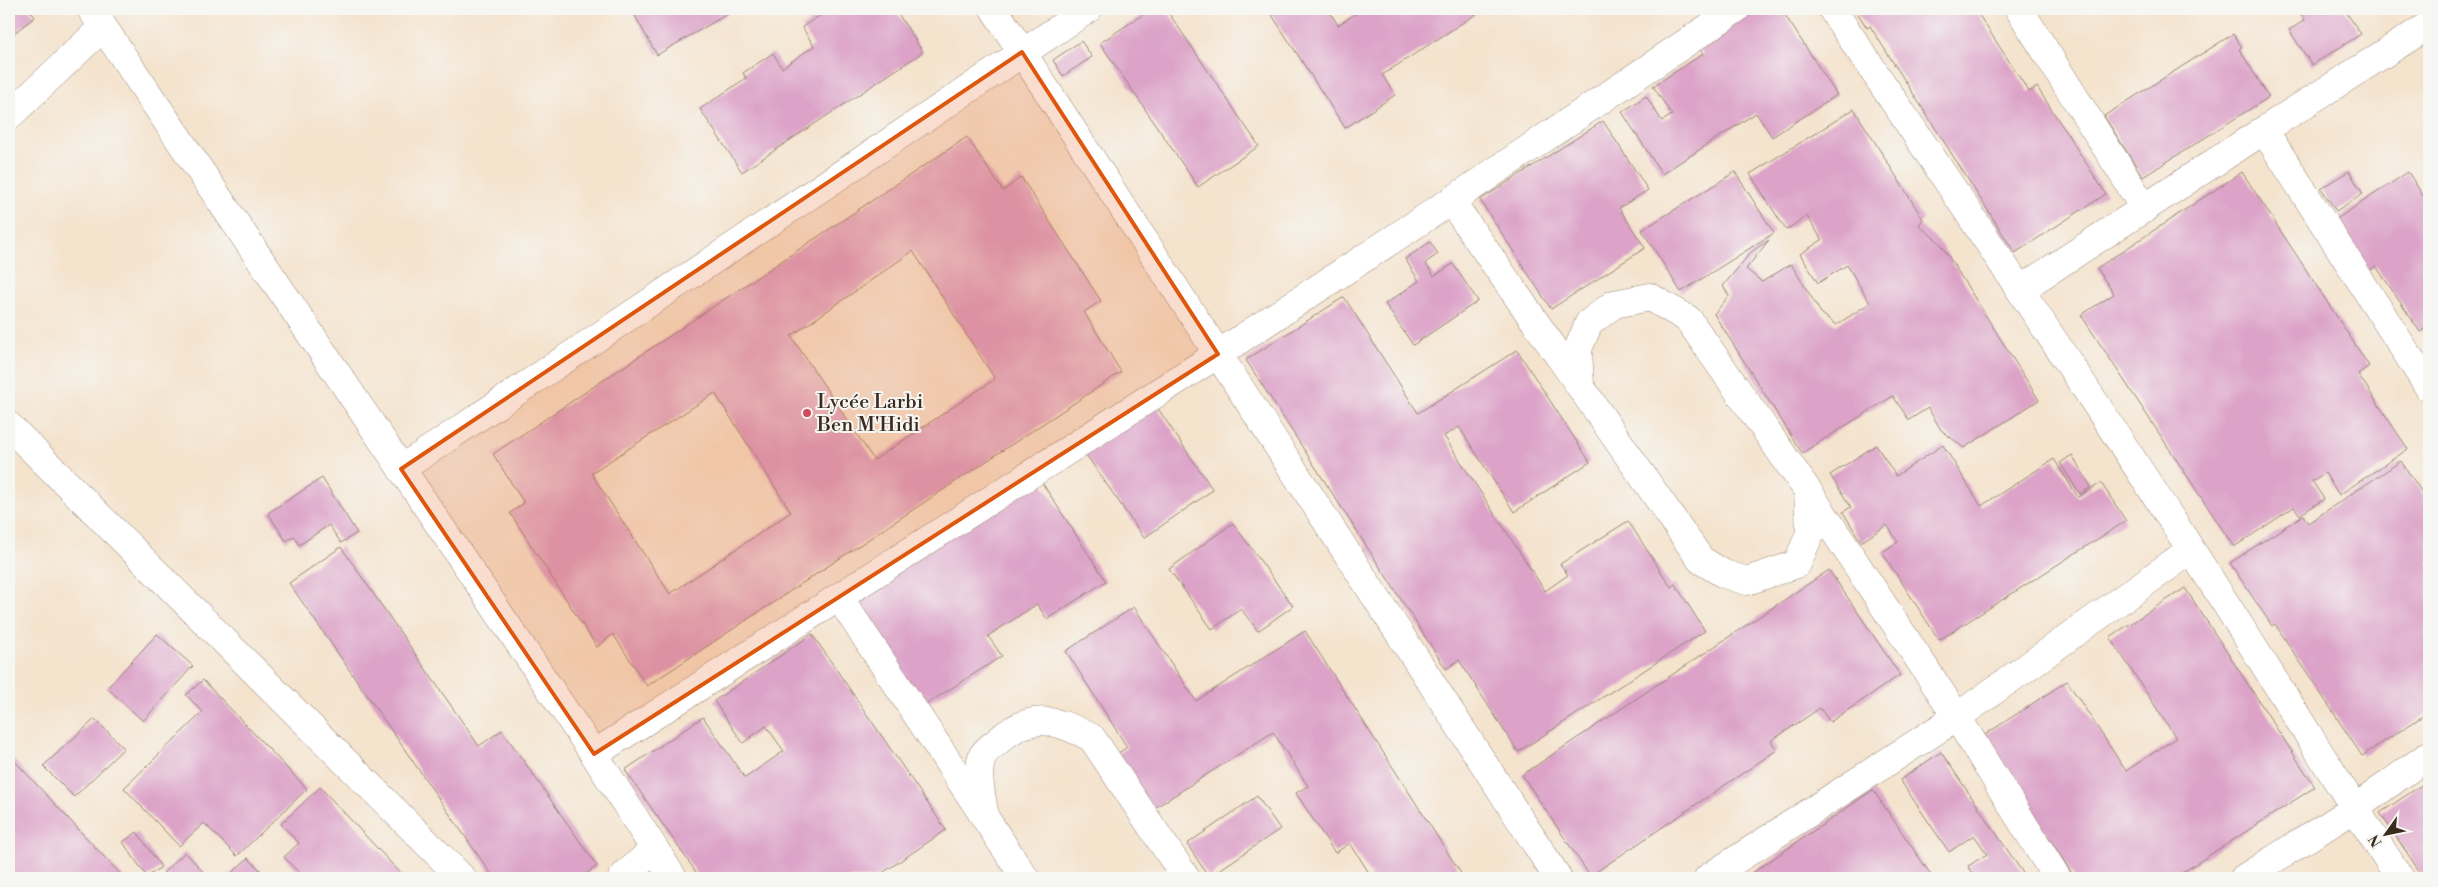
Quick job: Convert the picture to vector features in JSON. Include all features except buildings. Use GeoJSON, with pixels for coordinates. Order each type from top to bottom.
{"type":"FeatureCollection","features":[{"type":"Feature","properties":{"kind":"street"},"geometry":{"type":"LineString","coordinates":[[994,9],[1558,878]]}},
{"type":"Feature","properties":{"kind":"street"},"geometry":{"type":"LineString","coordinates":[[401,469],[1088,9]]}},
{"type":"Feature","properties":{"kind":"street"},"geometry":{"type":"LineString","coordinates":[[594,754],[1218,354],[1451,201],[1736,9]]}},
{"type":"Feature","properties":{"kind":"street"},"geometry":{"type":"LineString","coordinates":[[1832,9],[2021,289],[2192,550],[2354,809],[2400,878]]}},
{"type":"Feature","properties":{"kind":"street"},"geometry":{"type":"LineString","coordinates":[[2019,9],[2145,209]]}},
{"type":"Feature","properties":{"kind":"street"},"geometry":{"type":"LineString","coordinates":[[9,116],[97,18],[594,754],[653,850],[673,878]]}},
{"type":"Feature","properties":{"kind":"street"},"geometry":{"type":"LineString","coordinates":[[2021,289],[2429,25]]}},
{"type":"Feature","properties":{"kind":"street"},"geometry":{"type":"LineString","coordinates":[[2264,130],[2429,388]]}},
{"type":"Feature","properties":{"kind":"street"},"geometry":{"type":"LineString","coordinates":[[1451,201],[1701,560],[1724,574],[1747,581],[1797,564],[1810,533],[1808,492]]}},
{"type":"Feature","properties":{"kind":"street"},"geometry":{"type":"LineString","coordinates":[[1580,385],[1578,349],[1589,322],[1614,304],[1650,297],[1688,320],[1808,492],[1957,716],[2058,878]]}},
{"type":"Feature","properties":{"kind":"street"},"geometry":{"type":"LineString","coordinates":[[9,426],[462,878]]}},
{"type":"Feature","properties":{"kind":"street"},"geometry":{"type":"LineString","coordinates":[[1708,878],[1957,716],[2192,550]]}},
{"type":"Feature","properties":{"kind":"street"},"geometry":{"type":"LineString","coordinates":[[839,597],[1025,878]]}},
{"type":"Feature","properties":{"kind":"street"},"geometry":{"type":"LineString","coordinates":[[985,817],[979,780],[984,755],[1006,733],[1037,719],[1070,726],[1092,738],[1186,878]]}},
{"type":"Feature","properties":{"kind":"street"},"geometry":{"type":"LineString","coordinates":[[2244,878],[2354,809],[2429,755]]}},
{"type":"Feature","properties":{"kind":"street"},"geometry":{"type":"LineString","coordinates":[[622,878],[653,850]]}},
{"type":"Feature","properties":{"kind":"highlighted area"},"geometry":{"type":"Polygon","coordinates":[[[1022,52],[1218,354],[594,754],[401,469],[1022,52]]]}},
{"type":"Feature","properties":{"kind":"place","name":"Lycée Larbi Ben M'Hidi"},"geometry":{"type":"Point","coordinates":[807,413]}}]}
